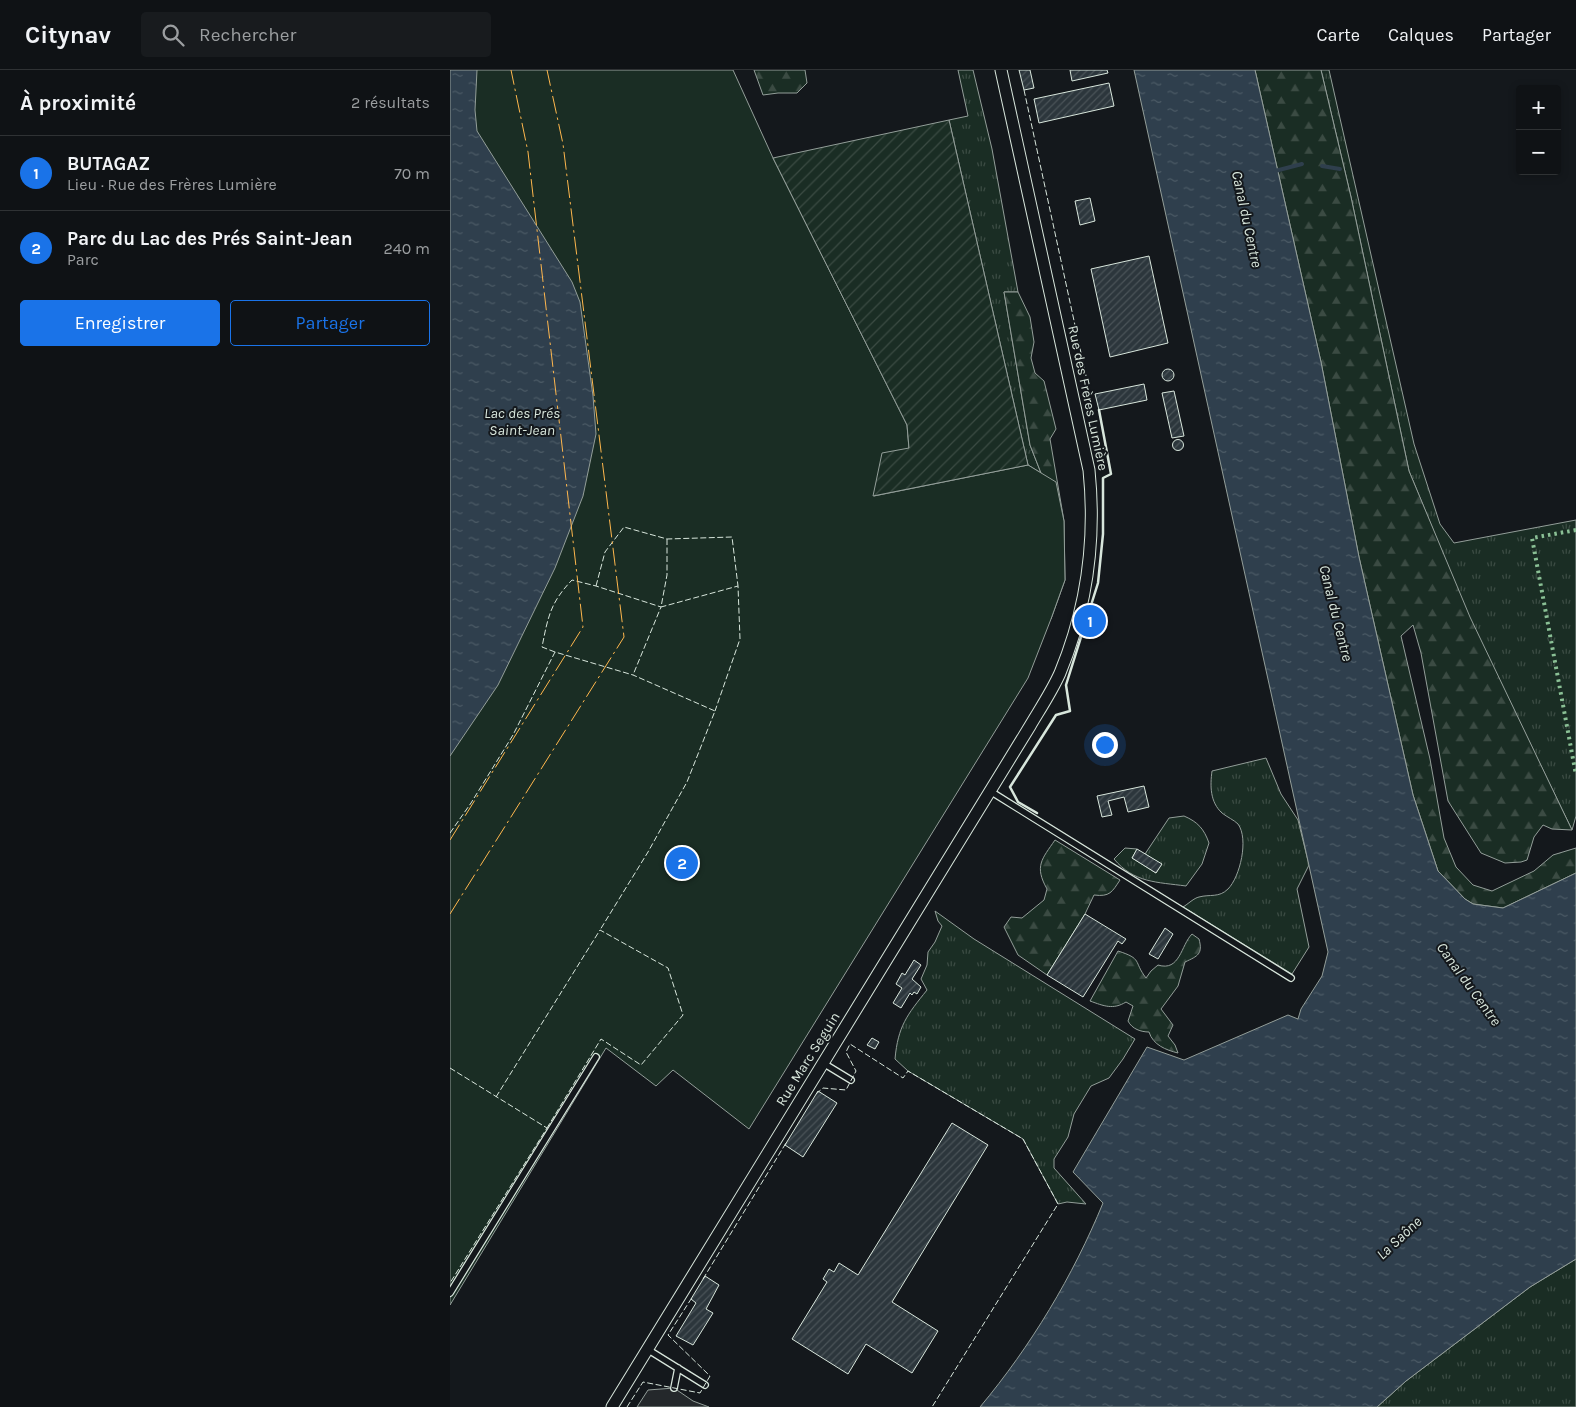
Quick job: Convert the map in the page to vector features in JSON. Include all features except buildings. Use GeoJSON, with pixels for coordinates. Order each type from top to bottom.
{"type":"FeatureCollection","features":[{"type":"Feature","properties":{"kind":"street","name":"Rue des Frères Lumière"},"geometry":{"type":"LineString","coordinates":[[1001,70],[1086,447],[1092,491],[1090,558],[1079,615],[1059,674],[1030,726]]}},
{"type":"Feature","properties":{"kind":"street","name":"Rue Marc Seguin"},"geometry":{"type":"LineString","coordinates":[[612,1407],[1030,726]]}},
{"type":"Feature","properties":{"kind":"lane"},"geometry":{"type":"LineString","coordinates":[[990,791],[1291,978]]}},
{"type":"Feature","properties":{"kind":"lane"},"geometry":{"type":"LineString","coordinates":[[450,1294],[596,1057]]}},
{"type":"Feature","properties":{"kind":"lane"},"geometry":{"type":"LineString","coordinates":[[823,1063],[851,1080]]}},
{"type":"Feature","properties":{"kind":"lane"},"geometry":{"type":"LineString","coordinates":[[647,1350],[705,1385]]}},
{"type":"Feature","properties":{"kind":"lane"},"geometry":{"type":"LineString","coordinates":[[674,1388],[678,1368]]}},
{"type":"Feature","properties":{"kind":"green space"},"geometry":{"type":"Polygon","coordinates":[[[450,70],[733,70],[773,158],[907,425],[909,449],[874,496],[1028,465],[1056,482],[1064,521],[1065,580],[1028,678],[749,1129],[673,1070],[656,1086],[606,1048],[450,1305],[450,70]]]}},
{"type":"Feature","properties":{"kind":"green space"},"geometry":{"type":"Polygon","coordinates":[[[754,70],[805,70],[807,83],[797,93],[763,95],[754,70]]]}},
{"type":"Feature","properties":{"kind":"green space"},"geometry":{"type":"Polygon","coordinates":[[[958,70],[973,70],[992,149],[1018,292],[1004,292],[1030,445],[1041,473],[1028,465],[949,120],[968,116],[958,70]]]}},
{"type":"Feature","properties":{"kind":"green space"},"geometry":{"type":"Polygon","coordinates":[[[1255,70],[1321,70],[1351,197],[1409,471],[1470,617],[1572,830],[1552,829],[1543,825],[1534,837],[1527,860],[1521,862],[1505,863],[1481,853],[1448,801],[1421,653],[1413,625],[1401,636],[1430,759],[1444,838],[1456,867],[1473,885],[1492,891],[1534,871],[1553,855],[1576,848],[1576,873],[1503,908],[1473,904],[1465,899],[1438,871],[1413,795],[1359,557],[1321,362],[1255,70]]]}},
{"type":"Feature","properties":{"kind":"green space"},"geometry":{"type":"Polygon","coordinates":[[[1321,70],[1329,70],[1414,444],[1440,524],[1454,543],[1576,520],[1576,816],[1572,830],[1469,617],[1409,471],[1351,197],[1321,70]]]}},
{"type":"Feature","properties":{"kind":"green space"},"geometry":{"type":"Polygon","coordinates":[[[949,120],[1028,465],[873,496],[882,453],[909,448],[907,425],[773,158],[949,120]]]}},
{"type":"Feature","properties":{"kind":"green space"},"geometry":{"type":"Polygon","coordinates":[[[1004,292],[1018,292],[1030,317],[1034,342],[1031,358],[1035,373],[1044,381],[1056,429],[1050,439],[1064,521],[1065,580],[1051,619],[1041,473],[1030,445],[1004,292]]]}},
{"type":"Feature","properties":{"kind":"green space"},"geometry":{"type":"Polygon","coordinates":[[[1266,758],[1281,794],[1298,820],[1309,865],[1297,889],[1309,947],[1292,974],[1183,907],[1197,898],[1225,892],[1236,876],[1242,858],[1243,839],[1238,824],[1218,809],[1213,799],[1211,788],[1212,771],[1266,758]]]}},
{"type":"Feature","properties":{"kind":"green space"},"geometry":{"type":"Polygon","coordinates":[[[1184,816],[1200,826],[1209,843],[1202,864],[1186,886],[1156,882],[1138,877],[1122,867],[1114,859],[1125,848],[1137,849],[1132,858],[1156,873],[1161,864],[1145,854],[1169,818],[1184,816]]]}},
{"type":"Feature","properties":{"kind":"green space"},"geometry":{"type":"Polygon","coordinates":[[[1055,840],[1120,880],[1110,893],[1094,895],[1085,914],[1047,975],[1018,955],[1004,927],[1011,917],[1022,918],[1044,900],[1047,889],[1040,868],[1046,852],[1055,840]]]}},
{"type":"Feature","properties":{"kind":"green space"},"geometry":{"type":"Polygon","coordinates":[[[935,911],[974,939],[1135,1039],[1109,1078],[1091,1086],[1074,1114],[1068,1137],[1054,1159],[1054,1168],[1086,1204],[1067,1202],[1058,1204],[1023,1139],[908,1071],[895,1059],[901,1029],[927,990],[921,979],[927,965],[928,952],[942,926],[938,921],[935,911]]]}},
{"type":"Feature","properties":{"kind":"green space"},"geometry":{"type":"Polygon","coordinates":[[[1192,934],[1199,939],[1200,951],[1196,956],[1185,962],[1178,986],[1161,1009],[1173,1025],[1168,1036],[1178,1053],[1157,1044],[1149,1032],[1140,1031],[1132,1026],[1128,1021],[1133,1006],[1126,1002],[1117,1006],[1108,1006],[1090,1001],[1118,951],[1131,956],[1146,978],[1158,965],[1171,965],[1176,961],[1192,934]]]}},
{"type":"Feature","properties":{"kind":"green space"},"geometry":{"type":"Polygon","coordinates":[[[1576,1259],[1576,1407],[1377,1407],[1406,1381],[1530,1287],[1576,1259]]]}},
{"type":"Feature","properties":{"kind":"shaded area"},"geometry":{"type":"Polygon","coordinates":[[[674,1388],[693,1401],[709,1407],[637,1407],[648,1390],[674,1388]]]}},
{"type":"Feature","properties":{"kind":"water","name":"Lac des Prés Saint-Jean"},"geometry":{"type":"Polygon","coordinates":[[[450,70],[477,70],[475,110],[477,131],[572,282],[580,302],[593,396],[596,434],[583,496],[555,568],[498,685],[450,756],[450,70]]]}},
{"type":"Feature","properties":{"kind":"water"},"geometry":{"type":"Polygon","coordinates":[[[1134,70],[1255,70],[1321,362],[1359,557],[1413,795],[1438,871],[1465,899],[1473,904],[1503,908],[1576,873],[1576,1259],[1530,1287],[1406,1381],[1377,1407],[980,1407],[1017,1360],[1049,1310],[1091,1230],[1103,1203],[1073,1172],[1147,1047],[1184,1060],[1288,1015],[1298,1019],[1301,1009],[1322,976],[1328,952],[1134,70]]]}},
{"type":"Feature","properties":{"kind":"waterway"},"geometry":{"type":"LineString","coordinates":[[1275,171],[1302,164]]}},
{"type":"Feature","properties":{"kind":"waterway"},"geometry":{"type":"LineString","coordinates":[[1322,166],[1340,169]]}},
{"type":"Feature","properties":{"kind":"hedge"},"geometry":{"type":"LineString","coordinates":[[1576,530],[1532,538],[1576,775]]}},
{"type":"Feature","properties":{"kind":"fence"},"geometry":{"type":"LineString","coordinates":[[1024,90],[1086,376]]}},
{"type":"Feature","properties":{"kind":"fence"},"geometry":{"type":"LineString","coordinates":[[596,586],[605,552],[624,527],[667,539],[732,537],[738,586]]}},
{"type":"Feature","properties":{"kind":"fence"},"geometry":{"type":"LineString","coordinates":[[667,539],[667,575],[661,607],[738,586],[740,639],[715,711]]}},
{"type":"Feature","properties":{"kind":"fence"},"geometry":{"type":"LineString","coordinates":[[555,652],[542,647],[548,619],[554,603],[572,580],[596,586],[661,607],[633,675]]}},
{"type":"Feature","properties":{"kind":"fence"},"geometry":{"type":"LineString","coordinates":[[450,833],[513,735],[555,652],[633,675],[715,711],[687,782],[648,852],[600,930]]}},
{"type":"Feature","properties":{"kind":"fence"},"geometry":{"type":"LineString","coordinates":[[496,1097],[600,930],[668,968],[683,1015],[641,1065],[601,1039],[547,1128]]}},
{"type":"Feature","properties":{"kind":"fence"},"geometry":{"type":"LineString","coordinates":[[816,1094],[823,1088],[846,1090],[856,1071],[846,1052],[850,1044],[903,1078],[908,1071],[1023,1139],[1058,1204],[932,1407]]}},
{"type":"Feature","properties":{"kind":"fence"},"geometry":{"type":"LineString","coordinates":[[450,1068],[547,1128],[450,1283]]}},
{"type":"Feature","properties":{"kind":"fence"},"geometry":{"type":"LineString","coordinates":[[703,1279],[786,1143]]}},
{"type":"Feature","properties":{"kind":"fence"},"geometry":{"type":"LineString","coordinates":[[627,1407],[643,1382],[700,1393],[710,1376],[668,1335],[693,1296]]}},
{"type":"Feature","properties":{"kind":"wall"},"geometry":{"type":"LineString","coordinates":[[1037,813],[1018,802],[1010,787],[1056,715],[1070,711],[1066,685],[1098,583],[1103,534],[1103,478],[1111,474],[1099,410]]}},
{"type":"Feature","properties":{"kind":"power"},"geometry":{"type":"LineString","coordinates":[[450,840],[583,627],[528,152],[511,70]]}},
{"type":"Feature","properties":{"kind":"power"},"geometry":{"type":"LineString","coordinates":[[450,914],[624,637],[563,144],[547,70]]}},
{"type":"Feature","properties":{"kind":"place","name":"BUTAGAZ"},"geometry":{"type":"Point","coordinates":[1090,621]}},
{"type":"Feature","properties":{"kind":"place","name":"Parc du Lac des Prés Saint-Jean"},"geometry":{"type":"Point","coordinates":[682,863]}},
{"type":"Feature","properties":{"kind":"water label","name":"Canal du Centre"},"geometry":{"type":"Point","coordinates":[1247,219]}},
{"type":"Feature","properties":{"kind":"water label","name":"Canal du Centre"},"geometry":{"type":"Point","coordinates":[1336,613]}},
{"type":"Feature","properties":{"kind":"water label","name":"Canal du Centre"},"geometry":{"type":"Point","coordinates":[1469,984]}},
{"type":"Feature","properties":{"kind":"water label","name":"La Saône"},"geometry":{"type":"Point","coordinates":[1399,1238]}}]}
